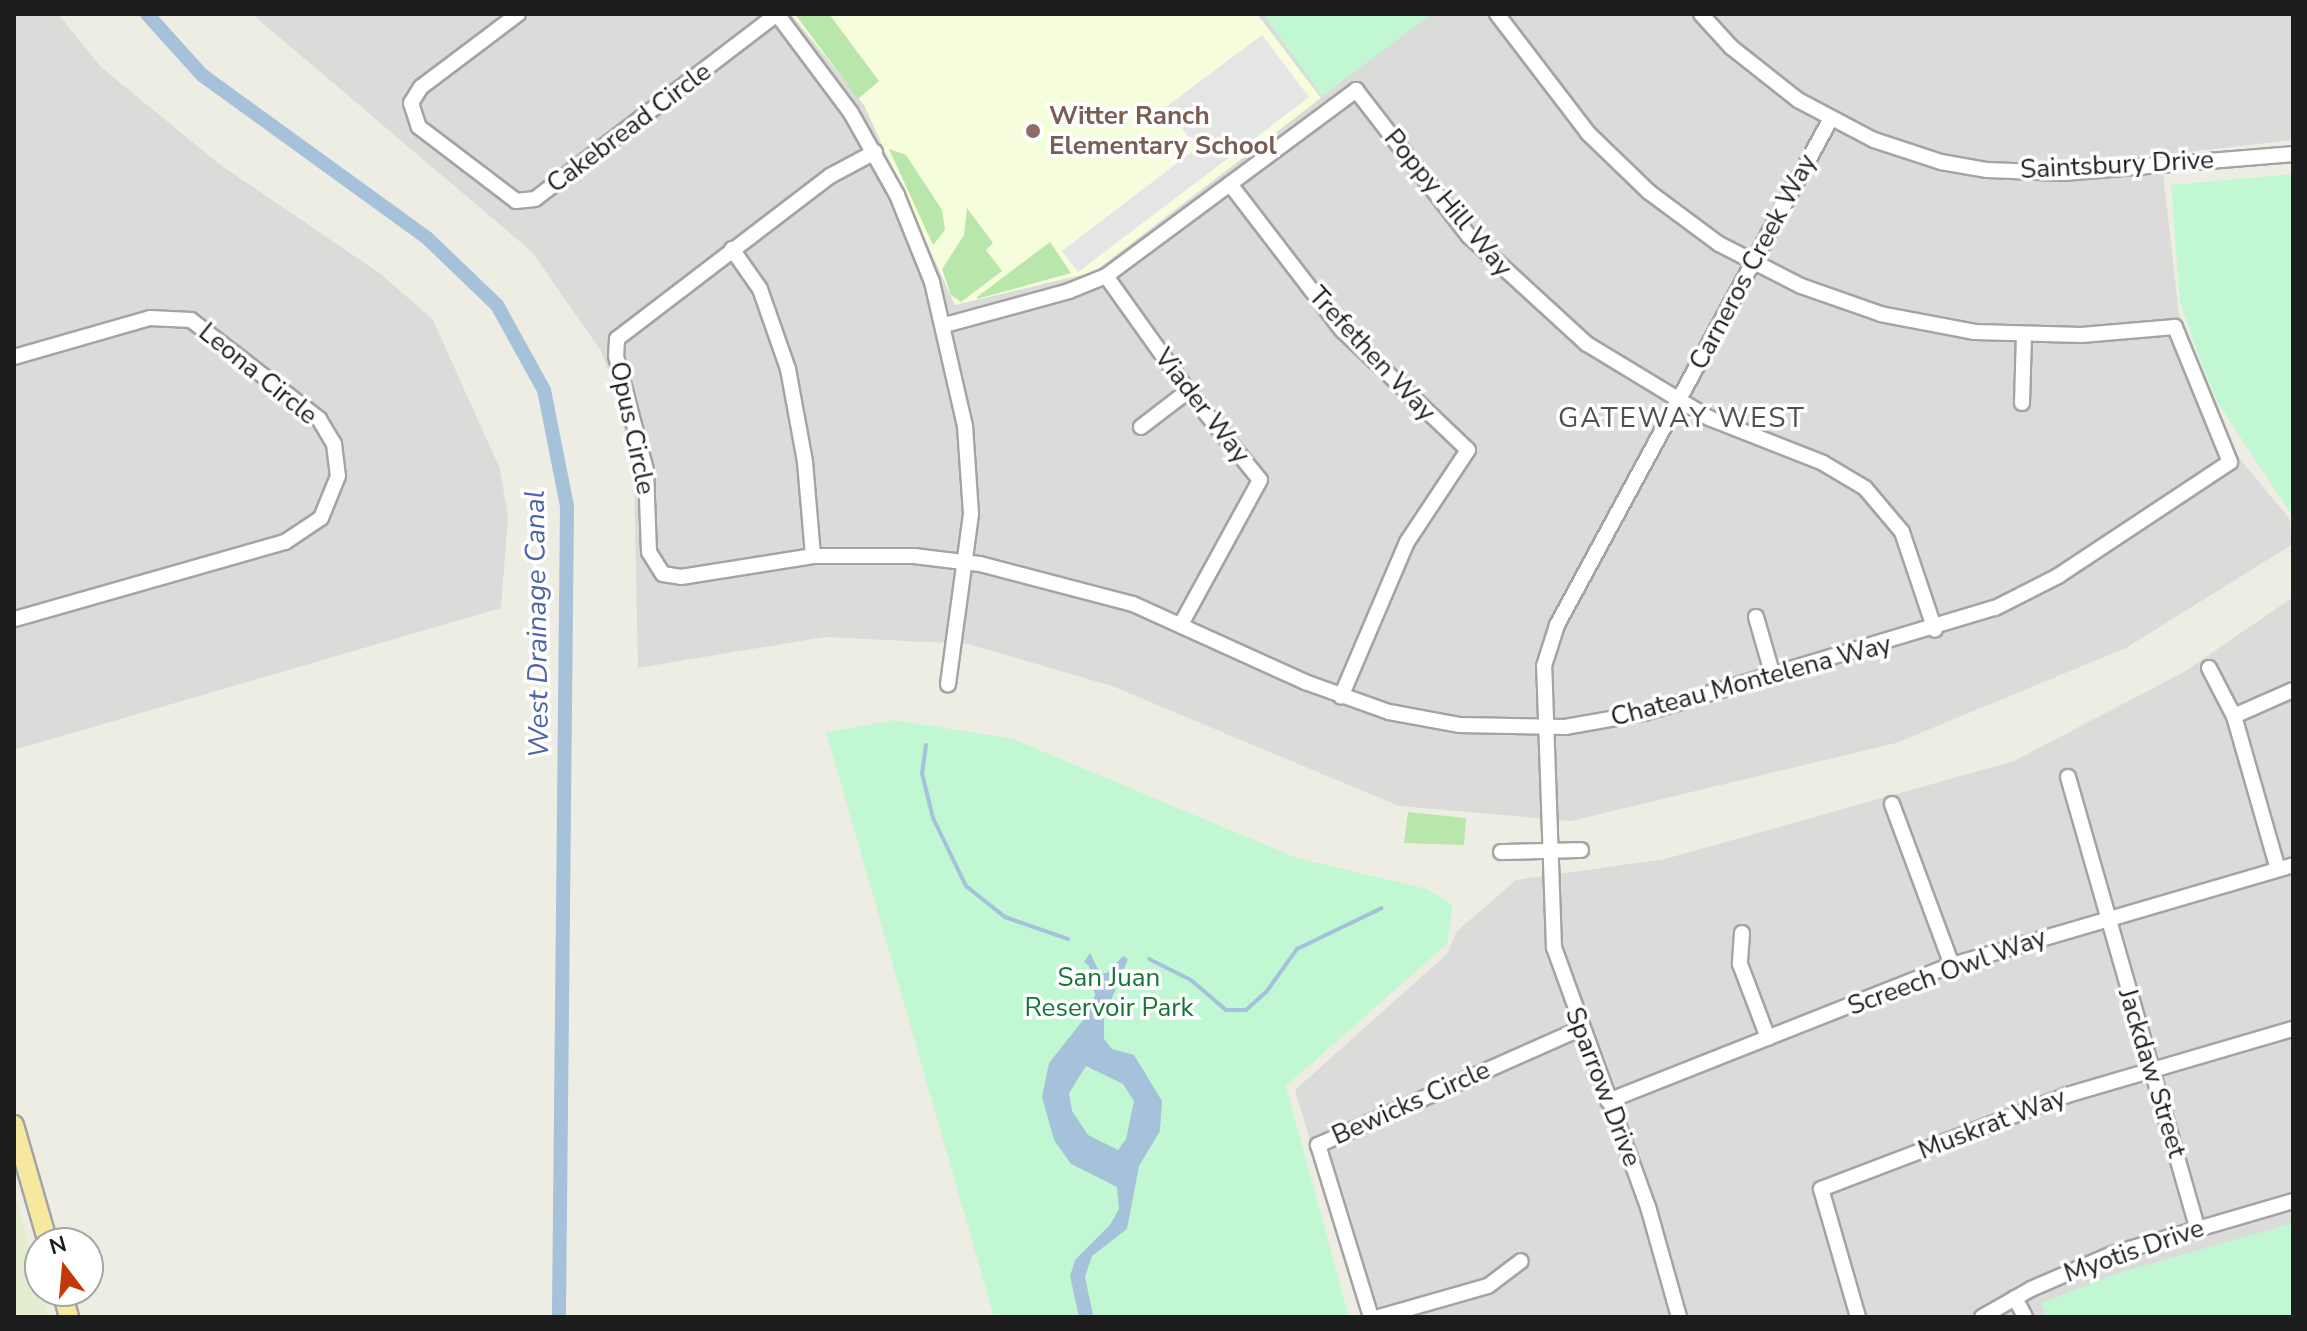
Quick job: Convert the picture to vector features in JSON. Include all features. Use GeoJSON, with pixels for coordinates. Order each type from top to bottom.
{"type":"FeatureCollection","features":[{"type":"Feature","properties":{"kind":"main road"},"geometry":{"type":"LineString","coordinates":[[14,1125],[43,1227]]}},
{"type":"Feature","properties":{"kind":"street","name":"Cakebread Circle"},"geometry":{"type":"LineString","coordinates":[[518,14],[421,87],[411,113],[419,127],[508,197],[524,202],[777,14]]}},
{"type":"Feature","properties":{"kind":"street"},"geometry":{"type":"LineString","coordinates":[[777,14],[829,79],[875,152],[913,232],[945,325],[969,469],[965,561],[948,684]]}},
{"type":"Feature","properties":{"kind":"street"},"geometry":{"type":"LineString","coordinates":[[1497,14],[1561,100],[1617,163],[1682,218],[1753,262],[1801,286],[1881,314],[2024,336],[2022,403]]}},
{"type":"Feature","properties":{"kind":"street","name":"Saintsbury Drive"},"geometry":{"type":"LineString","coordinates":[[1701,14],[1766,78],[1830,120],[1911,153],[2025,173],[2293,154]]}},
{"type":"Feature","properties":{"kind":"street","name":"Poppy Hill Way"},"geometry":{"type":"LineString","coordinates":[[945,325],[1069,291],[1106,276],[1356,90],[1434,195],[1505,275],[1587,344],[1678,401],[1823,463],[1865,488],[1902,532],[1935,630]]}},
{"type":"Feature","properties":{"kind":"street","name":"Carneros Creek Way"},"geometry":{"type":"LineString","coordinates":[[1548,852],[1544,666],[1557,625],[1830,120]]}},
{"type":"Feature","properties":{"kind":"street","name":"Opus Circle"},"geometry":{"type":"LineString","coordinates":[[875,152],[844,167],[622,332],[615,346],[643,455],[652,562],[663,574],[681,577],[813,556],[965,561]]}},
{"type":"Feature","properties":{"kind":"street","name":"Trefethen Way"},"geometry":{"type":"LineString","coordinates":[[1230,184],[1342,330],[1404,394],[1468,450],[1407,542],[1341,697]]}},
{"type":"Feature","properties":{"kind":"street"},"geometry":{"type":"LineString","coordinates":[[732,249],[760,289],[788,369],[805,462],[813,556]]}},
{"type":"Feature","properties":{"kind":"street","name":"Viader Way"},"geometry":{"type":"LineString","coordinates":[[1106,276],[1188,391],[1260,480],[1181,624]]}},
{"type":"Feature","properties":{"kind":"street","name":"Leona Circle"},"geometry":{"type":"LineString","coordinates":[[14,357],[150,318],[191,320],[319,419],[338,462],[330,503],[301,535],[14,619]]}},
{"type":"Feature","properties":{"kind":"street","name":"Chateau Montelena Way"},"geometry":{"type":"LineString","coordinates":[[965,561],[1083,587],[1181,624],[1341,697],[1423,720],[1543,728],[1644,713],[1935,630],[1995,608],[2058,576],[2230,462],[2206,413],[2175,327],[2024,336]]}},
{"type":"Feature","properties":{"kind":"street"},"geometry":{"type":"LineString","coordinates":[[1141,427],[1188,391]]}},
{"type":"Feature","properties":{"kind":"street"},"geometry":{"type":"LineString","coordinates":[[1756,617],[1773,676]]}},
{"type":"Feature","properties":{"kind":"street"},"geometry":{"type":"LineString","coordinates":[[2209,668],[2234,716],[2286,867]]}},
{"type":"Feature","properties":{"kind":"street"},"geometry":{"type":"LineString","coordinates":[[2234,716],[2293,690]]}},
{"type":"Feature","properties":{"kind":"street","name":"Jackdaw Street"},"geometry":{"type":"LineString","coordinates":[[2068,777],[2105,918],[2197,1228]]}},
{"type":"Feature","properties":{"kind":"street"},"geometry":{"type":"LineString","coordinates":[[1892,804],[1952,965]]}},
{"type":"Feature","properties":{"kind":"street"},"geometry":{"type":"LineString","coordinates":[[1501,852],[1581,850]]}},
{"type":"Feature","properties":{"kind":"street","name":"Sparrow Drive"},"geometry":{"type":"LineString","coordinates":[[1548,852],[1554,948],[1580,1029],[1648,1207],[1679,1317]]}},
{"type":"Feature","properties":{"kind":"street","name":"Screech Owl Way"},"geometry":{"type":"LineString","coordinates":[[1608,1101],[1952,965],[2286,867]]}},
{"type":"Feature","properties":{"kind":"street"},"geometry":{"type":"LineString","coordinates":[[1742,933],[1740,964],[1768,1038]]}},
{"type":"Feature","properties":{"kind":"street","name":"Bewicks Circle"},"geometry":{"type":"LineString","coordinates":[[1371,1317],[1318,1145],[1580,1029]]}},
{"type":"Feature","properties":{"kind":"street","name":"Muskrat Way"},"geometry":{"type":"LineString","coordinates":[[1858,1317],[1821,1189],[2067,1095],[2293,1029]]}},
{"type":"Feature","properties":{"kind":"street","name":"Myotis Drive"},"geometry":{"type":"LineString","coordinates":[[1982,1317],[2079,1266],[2293,1201]]}},
{"type":"Feature","properties":{"kind":"street"},"geometry":{"type":"LineString","coordinates":[[1379,1317],[1488,1286],[1521,1261]]}},
{"type":"Feature","properties":{"kind":"street"},"geometry":{"type":"LineString","coordinates":[[2015,1298],[2025,1317]]}},
{"type":"Feature","properties":{"kind":"shaded area"},"geometry":{"type":"Polygon","coordinates":[[[14,14],[58,14],[101,67],[219,164],[381,274],[433,320],[500,469],[508,517],[501,608],[14,750],[14,14]]]}},
{"type":"Feature","properties":{"kind":"shaded area"},"geometry":{"type":"Polygon","coordinates":[[[252,14],[2293,14],[2293,140],[2161,155],[2179,315],[2239,458],[2289,518],[2293,544],[2126,648],[1896,743],[1571,821],[1399,806],[1112,686],[968,644],[825,637],[638,668],[634,481],[618,397],[601,351],[532,252],[252,14]]]}},
{"type":"Feature","properties":{"kind":"shaded area"},"geometry":{"type":"Polygon","coordinates":[[[791,14],[1257,14],[1321,98],[1094,272],[955,305],[864,105],[791,14]]]}},
{"type":"Feature","properties":{"kind":"shaded area"},"geometry":{"type":"Polygon","coordinates":[[[1262,35],[1309,97],[1078,272],[1062,251],[1197,148],[1166,107],[1262,35]]]}},
{"type":"Feature","properties":{"kind":"shaded area"},"geometry":{"type":"Polygon","coordinates":[[[2293,597],[2293,1317],[1362,1317],[1295,1090],[1447,954],[1457,931],[1516,880],[1665,859],[2014,761],[2184,672],[2293,597]]]}},
{"type":"Feature","properties":{"kind":"shaded area"},"geometry":{"type":"Polygon","coordinates":[[[14,1191],[24,1229],[24,1307],[46,1307],[50,1317],[14,1317],[14,1191]]]}},
{"type":"Feature","properties":{"kind":"green space"},"geometry":{"type":"Polygon","coordinates":[[[795,14],[829,14],[879,81],[858,99],[795,14]]]}},
{"type":"Feature","properties":{"kind":"green space"},"geometry":{"type":"Polygon","coordinates":[[[1263,14],[1432,14],[1322,96],[1263,14]]]}},
{"type":"Feature","properties":{"kind":"green space"},"geometry":{"type":"Polygon","coordinates":[[[889,149],[906,155],[942,210],[945,230],[933,245],[889,149]]]}},
{"type":"Feature","properties":{"kind":"green space"},"geometry":{"type":"Polygon","coordinates":[[[2293,174],[2293,517],[2218,403],[2199,357],[2180,302],[2171,185],[2293,174]]]}},
{"type":"Feature","properties":{"kind":"green space"},"geometry":{"type":"Polygon","coordinates":[[[967,208],[993,243],[986,250],[1002,271],[961,302],[951,295],[942,269],[964,235],[967,208]]]}},
{"type":"Feature","properties":{"kind":"green space"},"geometry":{"type":"Polygon","coordinates":[[[1050,242],[1071,273],[977,299],[977,297],[1050,242]]]}},
{"type":"Feature","properties":{"kind":"green space","name":"San Juan Reservoir Park"},"geometry":{"type":"Polygon","coordinates":[[[895,720],[1013,739],[1297,858],[1427,889],[1453,905],[1447,944],[1286,1086],[1349,1317],[994,1317],[826,732],[895,720]]]}},
{"type":"Feature","properties":{"kind":"green space"},"geometry":{"type":"Polygon","coordinates":[[[1408,812],[1466,818],[1464,845],[1404,843],[1408,812]]]}},
{"type":"Feature","properties":{"kind":"green space"},"geometry":{"type":"Polygon","coordinates":[[[2293,1223],[2293,1317],[2046,1317],[2041,1303],[2122,1272],[2293,1223]]]}},
{"type":"Feature","properties":{"kind":"water"},"geometry":{"type":"Polygon","coordinates":[[[1090,953],[1100,973],[1107,973],[1123,956],[1128,959],[1104,1017],[1104,1039],[1112,1049],[1134,1055],[1162,1101],[1160,1131],[1139,1166],[1127,1229],[1092,1256],[1085,1277],[1093,1315],[1079,1317],[1070,1276],[1075,1260],[1110,1225],[1119,1209],[1117,1187],[1071,1164],[1054,1140],[1042,1097],[1049,1063],[1088,1014],[1095,995],[1089,966],[1084,962],[1090,953]],[[1086,1066],[1069,1093],[1072,1111],[1088,1135],[1118,1150],[1126,1139],[1134,1101],[1123,1084],[1086,1066]]]}},
{"type":"Feature","properties":{"kind":"waterway","name":"West Drainage Canal"},"geometry":{"type":"LineString","coordinates":[[147,14],[202,75],[426,237],[497,305],[544,390],[567,506],[559,1317]]}},
{"type":"Feature","properties":{"kind":"waterway"},"geometry":{"type":"LineString","coordinates":[[926,745],[922,773],[933,818],[966,886],[1005,917],[1068,939]]}},
{"type":"Feature","properties":{"kind":"waterway"},"geometry":{"type":"LineString","coordinates":[[1149,959],[1191,980],[1226,1010],[1246,1010],[1267,991],[1297,949],[1382,908]]}},
{"type":"Feature","properties":{"kind":"place","name":"Witter Ranch Elementary School"},"geometry":{"type":"Point","coordinates":[1033,131]}},
{"type":"Feature","properties":{"kind":"district","name":"GATEWAY WEST"},"geometry":{"type":"Point","coordinates":[1682,418]}}]}
